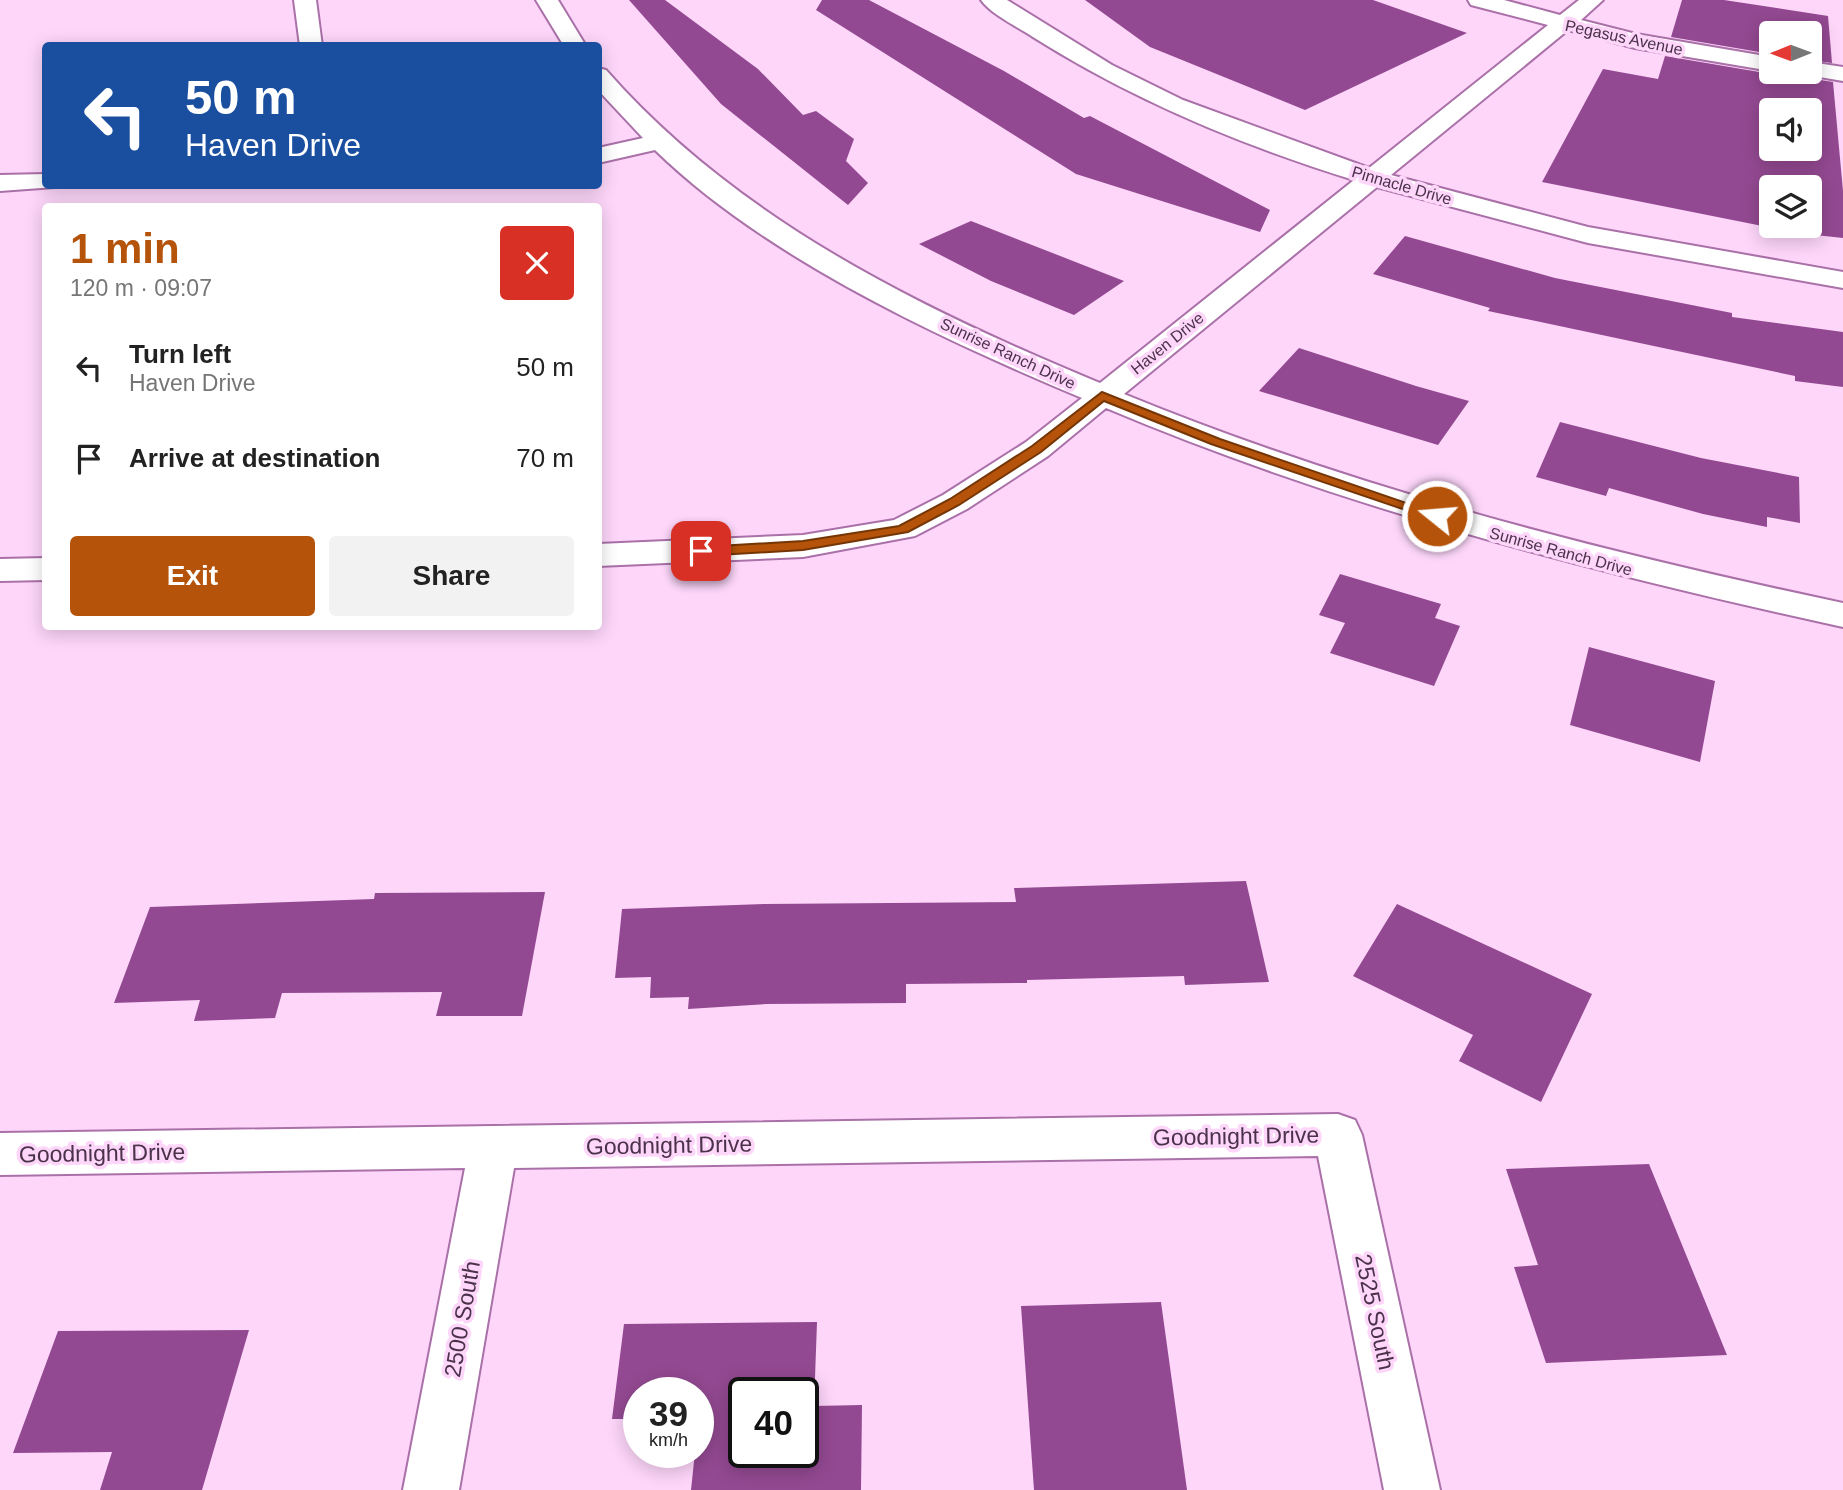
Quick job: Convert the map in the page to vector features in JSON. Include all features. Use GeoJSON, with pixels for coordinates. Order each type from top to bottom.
{"type":"FeatureCollection","features":[{"type":"Feature","properties":{"kind":"street"},"geometry":{"type":"LineString","coordinates":[[305,0],[310,42]]}},
{"type":"Feature","properties":{"kind":"street"},"geometry":{"type":"LineString","coordinates":[[547,0],[573,42]]}},
{"type":"Feature","properties":{"kind":"street","name":"Pinnacle Drive"},"geometry":{"type":"LineString","coordinates":[[992,0],[1054,41],[1174,105],[1372,178],[1464,204],[1672,252],[1843,280]]}},
{"type":"Feature","properties":{"kind":"street","name":"Pegasus Avenue"},"geometry":{"type":"LineString","coordinates":[[1479,0],[1562,24],[1648,44],[1759,62]]}},
{"type":"Feature","properties":{"kind":"street","name":"Haven Drive"},"geometry":{"type":"LineString","coordinates":[[602,555],[803,546],[903,529],[955,502],[1037,449],[1592,0]]}},
{"type":"Feature","properties":{"kind":"street"},"geometry":{"type":"LineString","coordinates":[[1822,71],[1843,74]]}},
{"type":"Feature","properties":{"kind":"street","name":"Sunrise Ranch Drive"},"geometry":{"type":"LineString","coordinates":[[602,79],[661,141],[758,217],[862,281],[977,340],[1102,396],[1311,476],[1524,542],[1645,573],[1843,615]]}},
{"type":"Feature","properties":{"kind":"street"},"geometry":{"type":"LineString","coordinates":[[602,155],[661,141]]}},
{"type":"Feature","properties":{"kind":"street"},"geometry":{"type":"LineString","coordinates":[[0,183],[42,182]]}},
{"type":"Feature","properties":{"kind":"street"},"geometry":{"type":"LineString","coordinates":[[0,570],[42,569]]}},
{"type":"Feature","properties":{"kind":"street","name":"Goodnight Drive"},"geometry":{"type":"LineString","coordinates":[[0,1154],[1338,1135]]}},
{"type":"Feature","properties":{"kind":"street","name":"2525 South"},"geometry":{"type":"LineString","coordinates":[[1338,1135],[1412,1490]]}},
{"type":"Feature","properties":{"kind":"street","name":"2500 South"},"geometry":{"type":"LineString","coordinates":[[431,1490],[493,1148]]}},
{"type":"Feature","properties":{"kind":"building"},"geometry":{"type":"Polygon","coordinates":[[[629,0],[665,0],[758,69],[803,115],[816,111],[854,139],[846,161],[868,183],[848,205],[721,104],[629,0]]]}},
{"type":"Feature","properties":{"kind":"building"},"geometry":{"type":"Polygon","coordinates":[[[822,0],[869,0],[1004,71],[1084,118],[1090,116],[1270,210],[1260,232],[1076,174],[816,10],[822,0]]]}},
{"type":"Feature","properties":{"kind":"building"},"geometry":{"type":"Polygon","coordinates":[[[1085,0],[1373,0],[1467,33],[1305,110],[1150,47],[1085,0]]]}},
{"type":"Feature","properties":{"kind":"building"},"geometry":{"type":"Polygon","coordinates":[[[1682,0],[1724,0],[1828,16],[1832,63],[1822,62],[1822,21],[1759,21],[1759,52],[1671,37],[1682,0]]]}},
{"type":"Feature","properties":{"kind":"building"},"geometry":{"type":"Polygon","coordinates":[[[1665,56],[1759,72],[1759,84],[1833,82],[1843,191],[1843,238],[1822,236],[1822,175],[1759,175],[1759,225],[1542,182],[1603,69],[1658,79],[1665,56]]]}},
{"type":"Feature","properties":{"kind":"building"},"geometry":{"type":"Polygon","coordinates":[[[971,221],[1124,281],[1074,315],[991,281],[919,244],[971,221]]]}},
{"type":"Feature","properties":{"kind":"building"},"geometry":{"type":"Polygon","coordinates":[[[1405,236],[1555,278],[1732,313],[1732,317],[1843,332],[1843,387],[1795,381],[1795,376],[1488,311],[1490,308],[1373,274],[1405,236]]]}},
{"type":"Feature","properties":{"kind":"building"},"geometry":{"type":"Polygon","coordinates":[[[1299,348],[1469,401],[1438,445],[1259,391],[1299,348]]]}},
{"type":"Feature","properties":{"kind":"building"},"geometry":{"type":"Polygon","coordinates":[[[1560,422],[1701,458],[1799,477],[1800,523],[1767,517],[1767,527],[1703,514],[1609,488],[1606,496],[1536,477],[1560,422]]]}},
{"type":"Feature","properties":{"kind":"building"},"geometry":{"type":"Polygon","coordinates":[[[1340,574],[1441,604],[1435,618],[1460,626],[1434,686],[1330,653],[1345,623],[1319,615],[1340,574]]]}},
{"type":"Feature","properties":{"kind":"building"},"geometry":{"type":"Polygon","coordinates":[[[1589,647],[1715,681],[1700,762],[1570,725],[1589,647]]]}},
{"type":"Feature","properties":{"kind":"building"},"geometry":{"type":"Polygon","coordinates":[[[1246,881],[1269,982],[1185,985],[1184,976],[1027,980],[1027,983],[906,984],[906,1003],[767,1004],[688,1009],[689,997],[650,998],[651,977],[615,978],[622,909],[764,904],[1016,902],[1014,888],[1246,881]]]}},
{"type":"Feature","properties":{"kind":"building"},"geometry":{"type":"Polygon","coordinates":[[[545,892],[522,1016],[436,1016],[442,992],[282,993],[275,1018],[194,1021],[200,1000],[114,1003],[150,907],[374,899],[375,893],[545,892]]]}},
{"type":"Feature","properties":{"kind":"building"},"geometry":{"type":"Polygon","coordinates":[[[1397,904],[1592,994],[1541,1102],[1459,1061],[1473,1035],[1353,976],[1397,904]]]}},
{"type":"Feature","properties":{"kind":"building"},"geometry":{"type":"Polygon","coordinates":[[[1649,1164],[1727,1355],[1546,1363],[1514,1267],[1538,1265],[1506,1169],[1649,1164]]]}},
{"type":"Feature","properties":{"kind":"building"},"geometry":{"type":"Polygon","coordinates":[[[1161,1302],[1187,1490],[1034,1490],[1021,1306],[1161,1302]]]}},
{"type":"Feature","properties":{"kind":"building"},"geometry":{"type":"Polygon","coordinates":[[[817,1322],[815,1377],[728,1377],[728,1468],[819,1468],[819,1406],[862,1405],[861,1490],[691,1490],[693,1468],[714,1468],[714,1377],[623,1377],[623,1419],[612,1419],[624,1324],[817,1322]]]}},
{"type":"Feature","properties":{"kind":"building"},"geometry":{"type":"Polygon","coordinates":[[[249,1330],[202,1490],[100,1490],[112,1452],[13,1453],[58,1331],[249,1330]]]}},
{"type":"Feature","properties":{"kind":"route"},"geometry":{"type":"LineString","coordinates":[[701,551],[803,546],[903,529],[955,502],[1037,449],[1102,396],[1216,442],[1437,516]]}}]}
